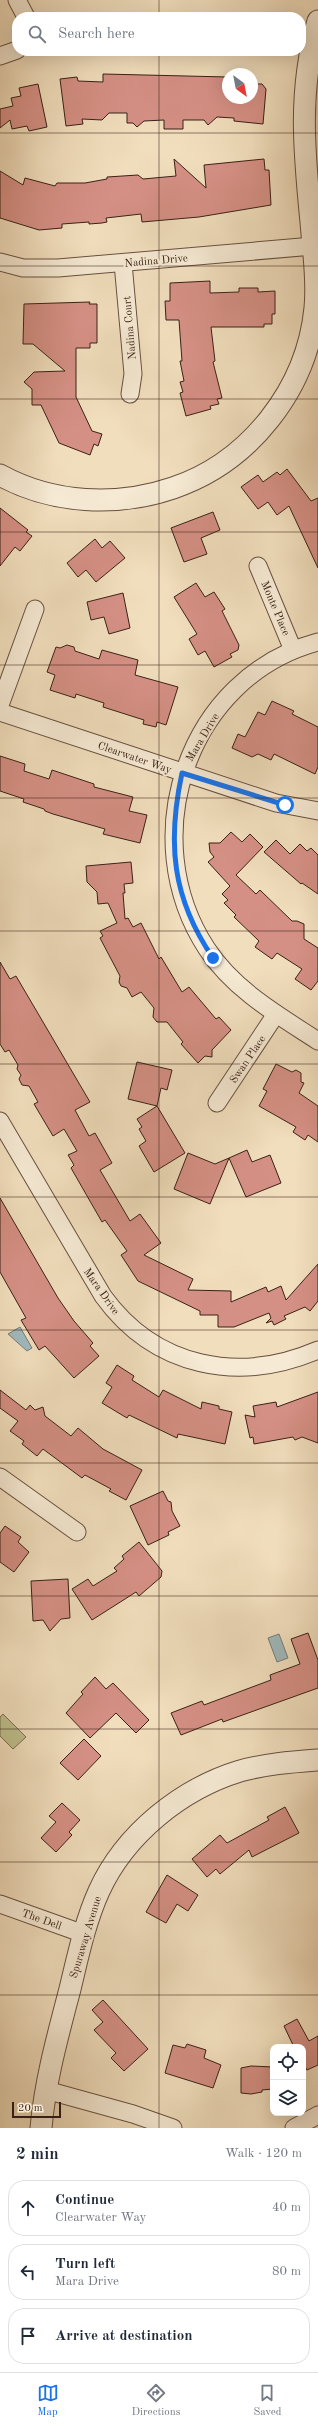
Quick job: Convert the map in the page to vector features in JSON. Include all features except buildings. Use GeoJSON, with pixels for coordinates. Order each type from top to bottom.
{"type":"FeatureCollection","features":[{"type":"Feature","properties":{"kind":"street"},"geometry":{"type":"LineString","coordinates":[[17,0],[23,12]]}},
{"type":"Feature","properties":{"kind":"street"},"geometry":{"type":"LineString","coordinates":[[306,45],[318,21]]}},
{"type":"Feature","properties":{"kind":"street"},"geometry":{"type":"LineString","coordinates":[[0,56],[12,52]]}},
{"type":"Feature","properties":{"kind":"street"},"geometry":{"type":"LineString","coordinates":[[0,475],[24,486],[52,495],[86,500],[121,500],[146,496],[179,486],[227,460],[247,444],[269,420],[284,398],[301,364],[315,308],[313,246],[303,126],[306,56]]}},
{"type":"Feature","properties":{"kind":"street","name":"Nadina Drive"},"geometry":{"type":"LineString","coordinates":[[0,262],[23,268],[40,269],[313,246]]}},
{"type":"Feature","properties":{"kind":"street","name":"Nadina Court"},"geometry":{"type":"LineString","coordinates":[[123,263],[133,374],[130,394]]}},
{"type":"Feature","properties":{"kind":"street","name":"Monte Place"},"geometry":{"type":"LineString","coordinates":[[258,566],[293,650]]}},
{"type":"Feature","properties":{"kind":"street"},"geometry":{"type":"LineString","coordinates":[[0,705],[35,609]]}},
{"type":"Feature","properties":{"kind":"street","name":"Mara Drive"},"geometry":{"type":"LineString","coordinates":[[318,642],[293,650],[254,675],[221,706],[197,741],[182,773],[174,818],[173,847],[179,885],[188,915],[206,948],[221,967],[240,986],[276,1014],[318,1041]]}},
{"type":"Feature","properties":{"kind":"street","name":"Clearwater Way"},"geometry":{"type":"LineString","coordinates":[[0,712],[276,803],[318,811]]}},
{"type":"Feature","properties":{"kind":"street","name":"Swan Place"},"geometry":{"type":"LineString","coordinates":[[217,1103],[276,1014]]}},
{"type":"Feature","properties":{"kind":"street","name":"Mara Drive"},"geometry":{"type":"LineString","coordinates":[[0,1121],[103,1296],[118,1316],[146,1339],[179,1357],[218,1366],[238,1368],[274,1365],[318,1350]]}},
{"type":"Feature","properties":{"kind":"street"},"geometry":{"type":"LineString","coordinates":[[0,1476],[77,1532]]}},
{"type":"Feature","properties":{"kind":"street","name":"Spuraway Avenue"},"geometry":{"type":"LineString","coordinates":[[41,2128],[46,2090],[84,1934],[99,1890],[120,1856],[146,1827],[173,1804],[207,1784],[241,1771],[318,1760]]}},
{"type":"Feature","properties":{"kind":"street","name":"The Dell"},"geometry":{"type":"LineString","coordinates":[[0,1904],[84,1934]]}},
{"type":"Feature","properties":{"kind":"street"},"geometry":{"type":"LineString","coordinates":[[46,2090],[132,2114],[173,2128]]}},
{"type":"Feature","properties":{"kind":"street"},"geometry":{"type":"LineString","coordinates":[[294,2128],[318,2115]]}},
{"type":"Feature","properties":{"kind":"green space"},"geometry":{"type":"Polygon","coordinates":[[[3,1714],[26,1737],[13,1749],[0,1736],[0,1717],[3,1714]]]}},
{"type":"Feature","properties":{"kind":"water"},"geometry":{"type":"Polygon","coordinates":[[[20,1327],[32,1348],[27,1351],[8,1334],[20,1327]]]}},
{"type":"Feature","properties":{"kind":"water"},"geometry":{"type":"Polygon","coordinates":[[[279,1634],[288,1658],[277,1662],[268,1638],[279,1634]]]}},
{"type":"Feature","properties":{"kind":"route"},"geometry":{"type":"LineString","coordinates":[[213,958],[199,937],[188,915],[174,862],[174,822],[182,773],[285,805]]}}]}
